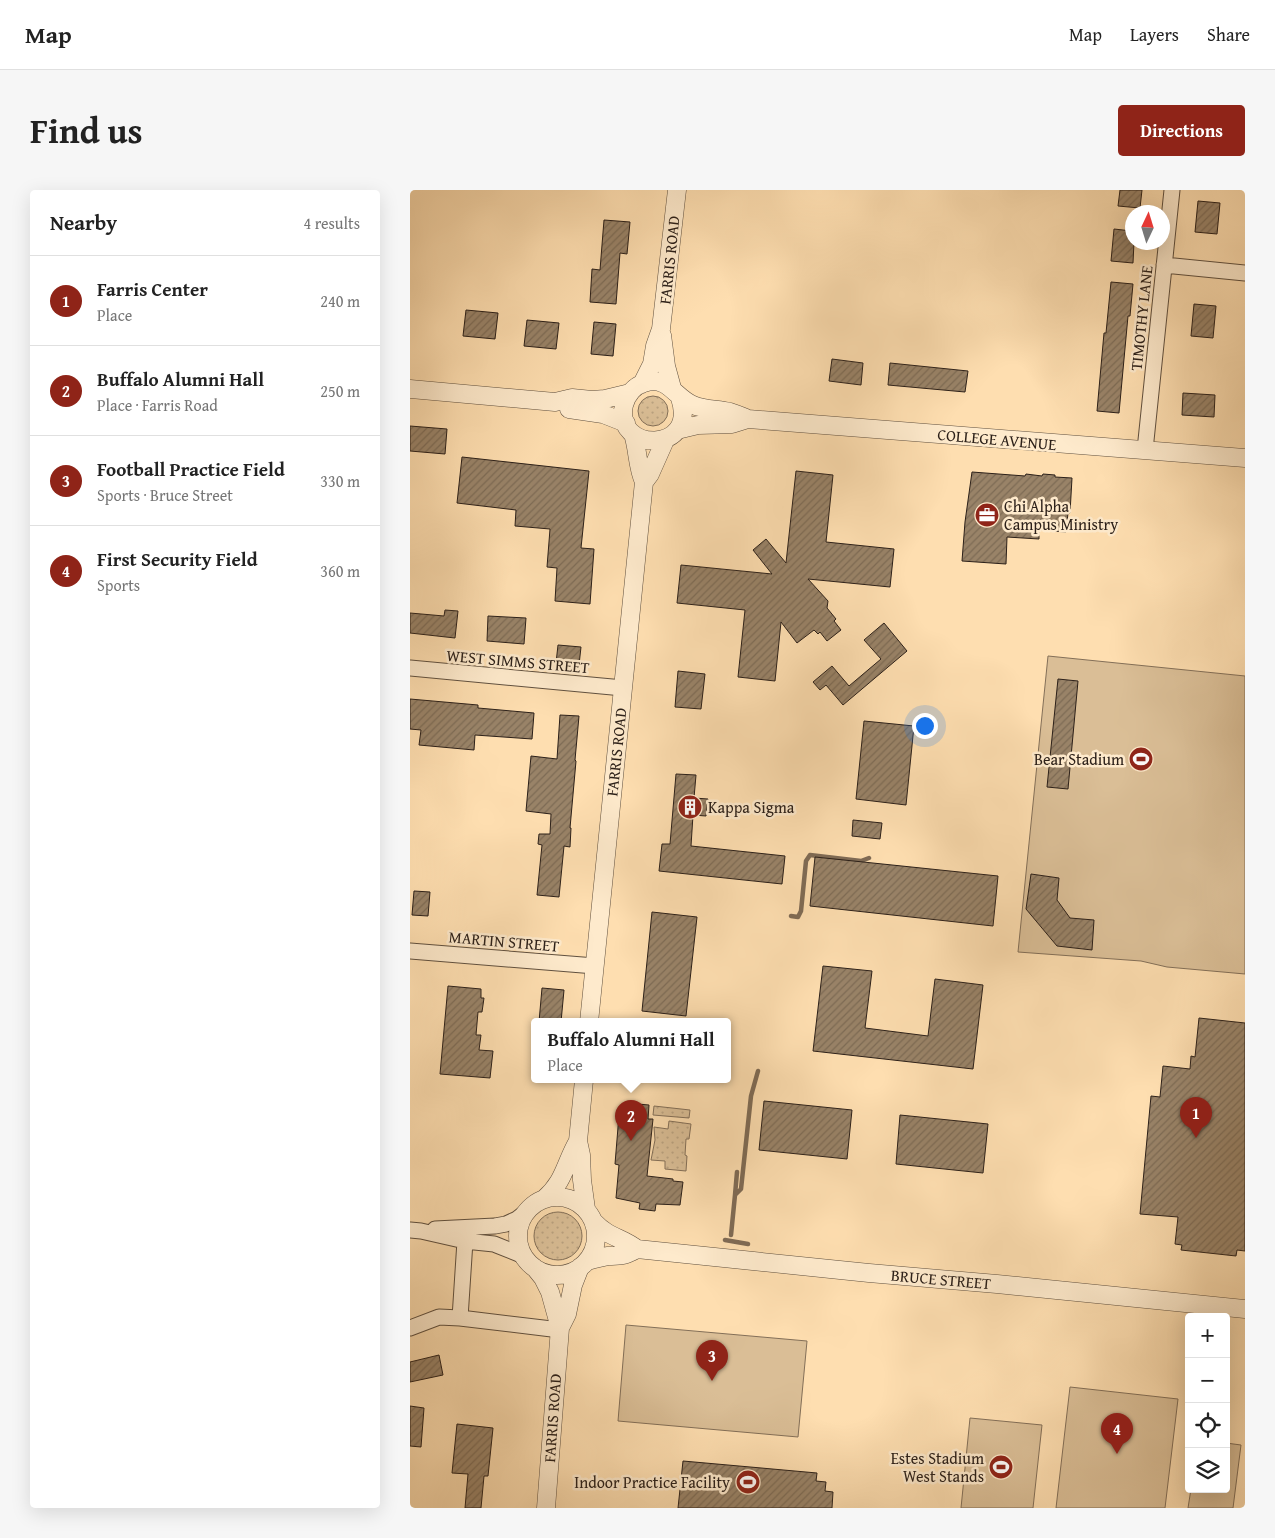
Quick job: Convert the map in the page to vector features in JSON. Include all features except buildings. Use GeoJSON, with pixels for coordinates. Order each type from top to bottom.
{"type":"FeatureCollection","features":[{"type":"Feature","properties":{"kind":"street","name":"FARRIS ROAD"},"geometry":{"type":"LineString","coordinates":[[636,388],[652,364],[655,346],[661,329],[676,190]]}},
{"type":"Feature","properties":{"kind":"street","name":"TIMOTHY LANE"},"geometry":{"type":"LineString","coordinates":[[1145,450],[1172,190]]}},
{"type":"Feature","properties":{"kind":"street"},"geometry":{"type":"LineString","coordinates":[[1164,265],[1245,272]]}},
{"type":"Feature","properties":{"kind":"street","name":"FARRIS ROAD"},"geometry":{"type":"LineString","coordinates":[[661,329],[666,366],[676,393]]}},
{"type":"Feature","properties":{"kind":"street"},"geometry":{"type":"LineString","coordinates":[[410,389],[555,402],[572,398],[605,399],[652,382],[661,382],[676,393],[683,406],[683,415],[681,423],[671,434],[654,441],[646,440],[614,417],[570,410],[555,402]]}},
{"type":"Feature","properties":{"kind":"street"},"geometry":{"type":"LineString","coordinates":[[629,428],[623,408],[625,400],[636,388]]}},
{"type":"Feature","properties":{"kind":"street","name":"COLLEGE AVENUE"},"geometry":{"type":"LineString","coordinates":[[676,393],[692,405],[704,409],[730,412],[748,418],[1245,458]]}},
{"type":"Feature","properties":{"kind":"street","name":"COLLEGE AVENUE"},"geometry":{"type":"LineString","coordinates":[[671,434],[698,424],[732,424],[748,418]]}},
{"type":"Feature","properties":{"kind":"street","name":"FARRIS ROAD"},"geometry":{"type":"LineString","coordinates":[[629,428],[638,451],[639,472],[644,482]]}},
{"type":"Feature","properties":{"kind":"street","name":"FARRIS ROAD"},"geometry":{"type":"LineString","coordinates":[[590,1018],[644,482],[650,474],[660,450],[671,434]]}},
{"type":"Feature","properties":{"kind":"street","name":"WEST SIMMS STREET"},"geometry":{"type":"LineString","coordinates":[[410,668],[623,688]]}},
{"type":"Feature","properties":{"kind":"street","name":"MARTIN STREET"},"geometry":{"type":"LineString","coordinates":[[410,951],[595,966]]}},
{"type":"Feature","properties":{"kind":"street"},"geometry":{"type":"LineString","coordinates":[[526,1212],[518,1234],[520,1249],[530,1262],[542,1272],[558,1275],[574,1271],[584,1264],[595,1247],[596,1239],[582,1180],[582,1155],[578,1141],[584,1083]]}},
{"type":"Feature","properties":{"kind":"street"},"geometry":{"type":"LineString","coordinates":[[544,1199],[558,1184],[570,1153],[578,1141]]}},
{"type":"Feature","properties":{"kind":"street"},"geometry":{"type":"LineString","coordinates":[[416,1230],[506,1224],[517,1219],[537,1202],[551,1197],[574,1200],[590,1216]]}},
{"type":"Feature","properties":{"kind":"street","name":"BRUCE STREET"},"geometry":{"type":"LineString","coordinates":[[590,1216],[607,1234],[637,1249],[869,1274],[1006,1285],[1245,1309]]}},
{"type":"Feature","properties":{"kind":"street"},"geometry":{"type":"LineString","coordinates":[[416,1230],[465,1241],[494,1244],[530,1262]]}},
{"type":"Feature","properties":{"kind":"street"},"geometry":{"type":"LineString","coordinates":[[460,1318],[465,1241]]}},
{"type":"Feature","properties":{"kind":"street","name":"BRUCE STREET"},"geometry":{"type":"LineString","coordinates":[[584,1264],[609,1256],[628,1255],[637,1249]]}},
{"type":"Feature","properties":{"kind":"street","name":"FARRIS ROAD"},"geometry":{"type":"LineString","coordinates":[[530,1262],[543,1278],[550,1292],[560,1329],[546,1508]]}},
{"type":"Feature","properties":{"kind":"street","name":"FARRIS ROAD"},"geometry":{"type":"LineString","coordinates":[[560,1329],[567,1314],[573,1285],[584,1264]]}},
{"type":"Feature","properties":{"kind":"street"},"geometry":{"type":"LineString","coordinates":[[410,1328],[439,1317],[560,1329]]}},
{"type":"Feature","properties":{"kind":"shaded area"},"geometry":{"type":"Polygon","coordinates":[[[653,396],[664,400],[668,411],[664,422],[653,426],[642,422],[638,411],[642,400],[653,396]]]}},
{"type":"Feature","properties":{"kind":"shaded area","name":"Bear Stadium"},"geometry":{"type":"Polygon","coordinates":[[[1048,656],[1245,676],[1245,974],[1167,967],[1141,961],[1018,952],[1048,656]]]}},
{"type":"Feature","properties":{"kind":"shaded area"},"geometry":{"type":"Polygon","coordinates":[[[654,1106],[690,1110],[689,1118],[653,1115],[654,1106]]]}},
{"type":"Feature","properties":{"kind":"shaded area"},"geometry":{"type":"Polygon","coordinates":[[[669,1121],[691,1124],[689,1139],[686,1139],[686,1171],[665,1169],[665,1161],[651,1160],[655,1140],[654,1127],[668,1129],[669,1121]]]}},
{"type":"Feature","properties":{"kind":"shaded area"},"geometry":{"type":"Polygon","coordinates":[[[553,1212],[563,1212],[572,1216],[578,1222],[581,1227],[581,1245],[572,1256],[563,1260],[553,1260],[544,1256],[538,1250],[534,1241],[534,1231],[538,1222],[544,1216],[553,1212]]]}},
{"type":"Feature","properties":{"kind":"shaded area"},"geometry":{"type":"Polygon","coordinates":[[[626,1325],[807,1341],[798,1437],[618,1421],[626,1325]]]}},
{"type":"Feature","properties":{"kind":"shaded area"},"geometry":{"type":"Polygon","coordinates":[[[1070,1387],[1178,1399],[1165,1508],[1056,1508],[1070,1387]]]}},
{"type":"Feature","properties":{"kind":"shaded area","name":"Estes Stadium West Stands"},"geometry":{"type":"Polygon","coordinates":[[[970,1418],[1042,1425],[1033,1508],[961,1508],[970,1418]]]}},
{"type":"Feature","properties":{"kind":"shaded area"},"geometry":{"type":"Polygon","coordinates":[[[1230,1444],[1241,1445],[1233,1508],[1188,1508],[1190,1493],[1230,1493],[1230,1444]]]}},
{"type":"Feature","properties":{"kind":"waterway"},"geometry":{"type":"LineString","coordinates":[[791,916],[798,917],[801,911],[806,861],[810,855],[861,861],[869,858]]}},
{"type":"Feature","properties":{"kind":"waterway"},"geometry":{"type":"LineString","coordinates":[[731,1235],[735,1195],[741,1189],[751,1096],[758,1071]]}},
{"type":"Feature","properties":{"kind":"waterway"},"geometry":{"type":"LineString","coordinates":[[735,1195],[737,1172]]}},
{"type":"Feature","properties":{"kind":"waterway"},"geometry":{"type":"LineString","coordinates":[[725,1240],[748,1244]]}},
{"type":"Feature","properties":{"kind":"place","name":"Chi Alpha Campus Ministry"},"geometry":{"type":"Point","coordinates":[987,515]}},
{"type":"Feature","properties":{"kind":"place","name":"Bear Stadium"},"geometry":{"type":"Point","coordinates":[1141,759]}},
{"type":"Feature","properties":{"kind":"place","name":"Kappa Sigma"},"geometry":{"type":"Point","coordinates":[690,807]}},
{"type":"Feature","properties":{"kind":"place","name":"Farris Center"},"geometry":{"type":"Point","coordinates":[1196,1138]}},
{"type":"Feature","properties":{"kind":"place","name":"Buffalo Alumni Hall"},"geometry":{"type":"Point","coordinates":[631,1141]}},
{"type":"Feature","properties":{"kind":"place","name":"Football Practice Field"},"geometry":{"type":"Point","coordinates":[712,1381]}},
{"type":"Feature","properties":{"kind":"place","name":"First Security Field"},"geometry":{"type":"Point","coordinates":[1117,1454]}},
{"type":"Feature","properties":{"kind":"place","name":"Estes Stadium West Stands"},"geometry":{"type":"Point","coordinates":[1001,1467]}},
{"type":"Feature","properties":{"kind":"place","name":"Indoor Practice Facility"},"geometry":{"type":"Point","coordinates":[748,1482]}}]}
